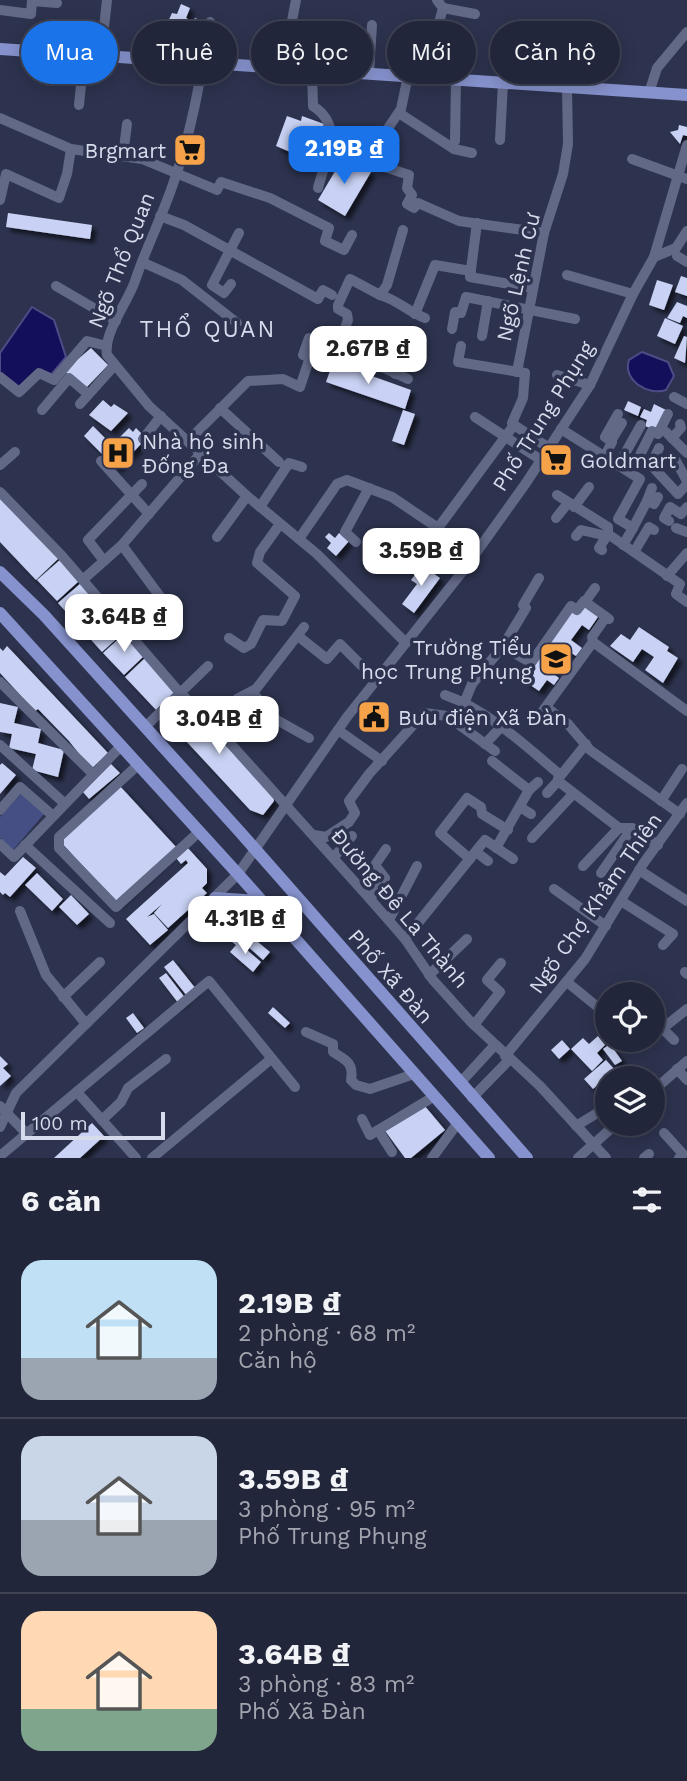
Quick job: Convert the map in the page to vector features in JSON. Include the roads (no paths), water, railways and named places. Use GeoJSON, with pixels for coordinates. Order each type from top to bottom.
{"type":"FeatureCollection","features":[{"type":"Feature","properties":{"kind":"main road"},"geometry":{"type":"LineString","coordinates":[[0,49],[21,50]]}},
{"type":"Feature","properties":{"kind":"main road"},"geometry":{"type":"LineString","coordinates":[[516,84],[687,95]]}},
{"type":"Feature","properties":{"kind":"main road","name":"Phố Xã Đàn"},"geometry":{"type":"LineString","coordinates":[[0,572],[145,727],[527,1158]]}},
{"type":"Feature","properties":{"kind":"main road"},"geometry":{"type":"LineString","coordinates":[[0,613],[238,874],[489,1158]]}},
{"type":"Feature","properties":{"kind":"main road"},"geometry":{"type":"LineString","coordinates":[[215,898],[261,901]]}},
{"type":"Feature","properties":{"kind":"street"},"geometry":{"type":"LineString","coordinates":[[105,21],[107,0]]}},
{"type":"Feature","properties":{"kind":"street"},"geometry":{"type":"LineString","coordinates":[[292,21],[296,0]]}},
{"type":"Feature","properties":{"kind":"street"},"geometry":{"type":"LineString","coordinates":[[0,9],[30,14],[32,1],[57,4]]}},
{"type":"Feature","properties":{"kind":"street"},"geometry":{"type":"LineString","coordinates":[[440,4],[475,14]]}},
{"type":"Feature","properties":{"kind":"street"},"geometry":{"type":"LineString","coordinates":[[649,93],[657,68],[687,32]]}},
{"type":"Feature","properties":{"kind":"street"},"geometry":{"type":"LineString","coordinates":[[79,105],[82,84]]}},
{"type":"Feature","properties":{"kind":"street","name":"Ngõ Thổ Quan"},"geometry":{"type":"LineString","coordinates":[[198,84],[176,176],[129,298],[116,321],[107,346],[107,355],[161,416],[247,496],[299,539],[406,643]]}},
{"type":"Feature","properties":{"kind":"street"},"geometry":{"type":"LineString","coordinates":[[312,84],[313,106],[327,115],[333,130],[318,188]]}},
{"type":"Feature","properties":{"kind":"street"},"geometry":{"type":"LineString","coordinates":[[406,84],[399,113],[384,134],[379,165],[409,175],[407,188],[412,195],[407,204],[414,208],[418,203],[459,221],[544,233]]}},
{"type":"Feature","properties":{"kind":"street"},"geometry":{"type":"LineString","coordinates":[[455,141],[456,84]]}},
{"type":"Feature","properties":{"kind":"street"},"geometry":{"type":"LineString","coordinates":[[500,140],[503,84]]}},
{"type":"Feature","properties":{"kind":"street","name":"Ngõ Lệnh Cư"},"geometry":{"type":"LineString","coordinates":[[514,425],[512,423],[523,398],[525,373],[517,372],[527,308],[544,233],[563,174],[574,84]]}},
{"type":"Feature","properties":{"kind":"street"},"geometry":{"type":"LineString","coordinates":[[399,113],[454,149],[472,153]]}},
{"type":"Feature","properties":{"kind":"street"},"geometry":{"type":"LineString","coordinates":[[0,118],[71,149],[142,159],[176,176],[216,190],[221,182],[270,198],[330,229],[326,241],[344,250],[352,235]]}},
{"type":"Feature","properties":{"kind":"street"},"geometry":{"type":"LineString","coordinates":[[122,156],[127,124]]}},
{"type":"Feature","properties":{"kind":"street","name":"Phố Trung Phụng"},"geometry":{"type":"LineString","coordinates":[[0,1127],[3,1109],[16,1093],[238,874],[338,730],[463,571],[541,460],[590,385],[633,294],[654,257],[682,177],[687,145]]}},
{"type":"Feature","properties":{"kind":"street"},"geometry":{"type":"LineString","coordinates":[[0,200],[6,174],[59,198],[71,149]]}},
{"type":"Feature","properties":{"kind":"street"},"geometry":{"type":"LineString","coordinates":[[632,159],[682,177]]}},
{"type":"Feature","properties":{"kind":"street"},"geometry":{"type":"LineString","coordinates":[[160,216],[184,225],[318,299],[323,290],[332,295]]}},
{"type":"Feature","properties":{"kind":"street"},"geometry":{"type":"LineString","coordinates":[[477,223],[470,277],[532,288]]}},
{"type":"Feature","properties":{"kind":"street"},"geometry":{"type":"LineString","coordinates":[[380,295],[387,285],[403,230]]}},
{"type":"Feature","properties":{"kind":"street"},"geometry":{"type":"LineString","coordinates":[[654,257],[676,248],[687,232]]}},
{"type":"Feature","properties":{"kind":"street"},"geometry":{"type":"LineString","coordinates":[[231,284],[224,293],[212,285],[239,233]]}},
{"type":"Feature","properties":{"kind":"street"},"geometry":{"type":"LineString","coordinates":[[677,256],[687,262]]}},
{"type":"Feature","properties":{"kind":"street"},"geometry":{"type":"LineString","coordinates":[[142,262],[182,280],[237,323]]}},
{"type":"Feature","properties":{"kind":"street"},"geometry":{"type":"LineString","coordinates":[[338,347],[348,320],[346,314],[338,309],[338,305],[350,279],[380,295],[394,298],[420,316],[435,265],[471,271]]}},
{"type":"Feature","properties":{"kind":"street"},"geometry":{"type":"LineString","coordinates":[[567,275],[633,294]]}},
{"type":"Feature","properties":{"kind":"street"},"geometry":{"type":"LineString","coordinates":[[56,286],[116,321]]}},
{"type":"Feature","properties":{"kind":"street"},"geometry":{"type":"LineString","coordinates":[[452,329],[455,312],[461,313],[466,297],[575,319]]}},
{"type":"Feature","properties":{"kind":"street"},"geometry":{"type":"LineString","coordinates":[[482,336],[488,301]]}},
{"type":"Feature","properties":{"kind":"street"},"geometry":{"type":"LineString","coordinates":[[395,374],[412,336]]}},
{"type":"Feature","properties":{"kind":"street"},"geometry":{"type":"LineString","coordinates":[[329,364],[303,355],[309,338],[338,347],[408,379]]}},
{"type":"Feature","properties":{"kind":"street"},"geometry":{"type":"LineString","coordinates":[[0,377],[19,392],[39,373],[54,380],[87,341],[107,346]]}},
{"type":"Feature","properties":{"kind":"street"},"geometry":{"type":"LineString","coordinates":[[461,346],[458,366],[517,372]]}},
{"type":"Feature","properties":{"kind":"street"},"geometry":{"type":"LineString","coordinates":[[189,440],[248,381],[283,379],[300,387],[310,357]]}},
{"type":"Feature","properties":{"kind":"street"},"geometry":{"type":"LineString","coordinates":[[80,404],[114,366]]}},
{"type":"Feature","properties":{"kind":"street"},"geometry":{"type":"LineString","coordinates":[[557,374],[590,385]]}},
{"type":"Feature","properties":{"kind":"street"},"geometry":{"type":"LineString","coordinates":[[42,410],[69,378],[88,394]]}},
{"type":"Feature","properties":{"kind":"street"},"geometry":{"type":"LineString","coordinates":[[674,397],[687,404]]}},
{"type":"Feature","properties":{"kind":"street"},"geometry":{"type":"LineString","coordinates":[[220,408],[279,462]]}},
{"type":"Feature","properties":{"kind":"street"},"geometry":{"type":"LineString","coordinates":[[631,473],[652,431],[659,434],[668,414]]}},
{"type":"Feature","properties":{"kind":"street"},"geometry":{"type":"LineString","coordinates":[[144,439],[161,416]]}},
{"type":"Feature","properties":{"kind":"street"},"geometry":{"type":"LineString","coordinates":[[475,417],[504,439],[541,460]]}},
{"type":"Feature","properties":{"kind":"street"},"geometry":{"type":"LineString","coordinates":[[604,458],[611,441],[605,437],[620,419]]}},
{"type":"Feature","properties":{"kind":"street"},"geometry":{"type":"LineString","coordinates":[[680,424],[681,429],[669,435],[687,455]]}},
{"type":"Feature","properties":{"kind":"street"},"geometry":{"type":"LineString","coordinates":[[299,539],[337,484],[347,480],[392,497],[438,528],[514,425],[549,448]]}},
{"type":"Feature","properties":{"kind":"street"},"geometry":{"type":"LineString","coordinates":[[618,466],[641,425]]}},
{"type":"Feature","properties":{"kind":"street"},"geometry":{"type":"LineString","coordinates":[[561,429],[640,479],[618,519],[633,528]]}},
{"type":"Feature","properties":{"kind":"street"},"geometry":{"type":"LineString","coordinates":[[659,448],[651,465],[670,486],[675,482],[685,485]]}},
{"type":"Feature","properties":{"kind":"street"},"geometry":{"type":"LineString","coordinates":[[0,465],[15,452]]}},
{"type":"Feature","properties":{"kind":"street"},"geometry":{"type":"LineString","coordinates":[[83,579],[122,545],[201,453]]}},
{"type":"Feature","properties":{"kind":"street"},"geometry":{"type":"LineString","coordinates":[[101,461],[149,514]]}},
{"type":"Feature","properties":{"kind":"street"},"geometry":{"type":"LineString","coordinates":[[676,461],[685,485]]}},
{"type":"Feature","properties":{"kind":"street"},"geometry":{"type":"LineString","coordinates":[[260,507],[289,463],[302,467]]}},
{"type":"Feature","properties":{"kind":"street"},"geometry":{"type":"LineString","coordinates":[[104,561],[88,540],[142,484]]}},
{"type":"Feature","properties":{"kind":"street"},"geometry":{"type":"LineString","coordinates":[[556,518],[589,487]]}},
{"type":"Feature","properties":{"kind":"street"},"geometry":{"type":"LineString","coordinates":[[356,542],[345,532],[369,488]]}},
{"type":"Feature","properties":{"kind":"street","name":"Đường Đê La Thành"},"geometry":{"type":"LineString","coordinates":[[0,492],[83,579],[180,693],[212,723],[334,857],[405,939],[429,975],[474,1025],[540,1086],[606,1158]]}},
{"type":"Feature","properties":{"kind":"street"},"geometry":{"type":"LineString","coordinates":[[623,545],[647,501],[654,504],[655,492]]}},
{"type":"Feature","properties":{"kind":"street"},"geometry":{"type":"LineString","coordinates":[[557,495],[608,527],[608,535],[599,548],[602,550]]}},
{"type":"Feature","properties":{"kind":"street"},"geometry":{"type":"LineString","coordinates":[[217,537],[247,496]]}},
{"type":"Feature","properties":{"kind":"street"},"geometry":{"type":"LineString","coordinates":[[678,527],[664,518],[670,507],[681,514],[687,507]]}},
{"type":"Feature","properties":{"kind":"street"},"geometry":{"type":"LineString","coordinates":[[229,638],[244,648],[251,644],[263,620],[282,621],[291,608],[295,596],[257,563],[260,552],[280,524]]}},
{"type":"Feature","properties":{"kind":"street"},"geometry":{"type":"LineString","coordinates":[[634,552],[649,527],[654,530]]}},
{"type":"Feature","properties":{"kind":"street"},"geometry":{"type":"LineString","coordinates":[[576,536],[581,530],[608,535],[680,584],[676,594],[687,602]]}},
{"type":"Feature","properties":{"kind":"street"},"geometry":{"type":"LineString","coordinates":[[122,545],[167,606]]}},
{"type":"Feature","properties":{"kind":"street"},"geometry":{"type":"LineString","coordinates":[[667,576],[687,553]]}},
{"type":"Feature","properties":{"kind":"street"},"geometry":{"type":"LineString","coordinates":[[465,701],[472,684],[503,646],[526,608],[523,605],[539,578]]}},
{"type":"Feature","properties":{"kind":"street"},"geometry":{"type":"LineString","coordinates":[[503,646],[531,663],[571,606],[577,610],[595,588]]}},
{"type":"Feature","properties":{"kind":"street"},"geometry":{"type":"LineString","coordinates":[[537,719],[593,642],[592,637],[608,618],[585,602]]}},
{"type":"Feature","properties":{"kind":"street"},"geometry":{"type":"LineString","coordinates":[[212,723],[237,699],[252,692],[270,674],[301,631],[327,659],[340,644],[376,680]]}},
{"type":"Feature","properties":{"kind":"street"},"geometry":{"type":"LineString","coordinates":[[593,642],[687,711]]}},
{"type":"Feature","properties":{"kind":"street"},"geometry":{"type":"LineString","coordinates":[[145,727],[208,666]]}},
{"type":"Feature","properties":{"kind":"street"},"geometry":{"type":"LineString","coordinates":[[0,682],[93,774]]}},
{"type":"Feature","properties":{"kind":"street"},"geometry":{"type":"LineString","coordinates":[[252,692],[277,720],[309,738]]}},
{"type":"Feature","properties":{"kind":"street"},"geometry":{"type":"LineString","coordinates":[[444,695],[465,701],[525,744],[559,774],[558,780]]}},
{"type":"Feature","properties":{"kind":"street"},"geometry":{"type":"LineString","coordinates":[[546,707],[586,744],[680,814]]}},
{"type":"Feature","properties":{"kind":"street"},"geometry":{"type":"LineString","coordinates":[[314,835],[326,837],[349,822],[355,813],[349,802],[422,714],[447,716],[485,744],[529,790]]}},
{"type":"Feature","properties":{"kind":"street"},"geometry":{"type":"LineString","coordinates":[[485,744],[500,727]]}},
{"type":"Feature","properties":{"kind":"street"},"geometry":{"type":"LineString","coordinates":[[338,730],[382,761]]}},
{"type":"Feature","properties":{"kind":"street"},"geometry":{"type":"LineString","coordinates":[[547,793],[586,744]]}},
{"type":"Feature","properties":{"kind":"street"},"geometry":{"type":"LineString","coordinates":[[0,844],[14,857],[122,745]]}},
{"type":"Feature","properties":{"kind":"street"},"geometry":{"type":"LineString","coordinates":[[2,750],[64,803]]}},
{"type":"Feature","properties":{"kind":"street"},"geometry":{"type":"LineString","coordinates":[[139,764],[59,837],[57,844],[114,907],[119,906],[199,832]]}},
{"type":"Feature","properties":{"kind":"street"},"geometry":{"type":"LineString","coordinates":[[661,801],[682,769]]}},
{"type":"Feature","properties":{"kind":"street"},"geometry":{"type":"LineString","coordinates":[[558,780],[619,828],[632,828],[658,845]]}},
{"type":"Feature","properties":{"kind":"street"},"geometry":{"type":"LineString","coordinates":[[496,848],[529,790],[538,782]]}},
{"type":"Feature","properties":{"kind":"street"},"geometry":{"type":"LineString","coordinates":[[0,810],[20,787],[52,815]]}},
{"type":"Feature","properties":{"kind":"street"},"geometry":{"type":"LineString","coordinates":[[532,838],[573,794]]}},
{"type":"Feature","properties":{"kind":"street"},"geometry":{"type":"LineString","coordinates":[[488,861],[473,855],[440,833],[467,798],[481,807],[482,814],[508,830]]}},
{"type":"Feature","properties":{"kind":"street","name":"Ngõ Chợ Khâm Thiên"},"geometry":{"type":"LineString","coordinates":[[472,1098],[567,982],[606,926],[639,870],[687,803]]}},
{"type":"Feature","properties":{"kind":"street"},"geometry":{"type":"LineString","coordinates":[[52,836],[76,812],[91,807]]}},
{"type":"Feature","properties":{"kind":"street"},"geometry":{"type":"LineString","coordinates":[[520,807],[531,814]]}},
{"type":"Feature","properties":{"kind":"street"},"geometry":{"type":"LineString","coordinates":[[583,866],[619,828]]}},
{"type":"Feature","properties":{"kind":"street"},"geometry":{"type":"LineString","coordinates":[[601,873],[632,828]]}},
{"type":"Feature","properties":{"kind":"street"},"geometry":{"type":"LineString","coordinates":[[334,857],[352,836]]}},
{"type":"Feature","properties":{"kind":"street"},"geometry":{"type":"LineString","coordinates":[[405,939],[485,840],[513,859]]}},
{"type":"Feature","properties":{"kind":"street"},"geometry":{"type":"LineString","coordinates":[[25,845],[110,923]]}},
{"type":"Feature","properties":{"kind":"street"},"geometry":{"type":"LineString","coordinates":[[370,898],[386,878],[375,865],[386,849]]}},
{"type":"Feature","properties":{"kind":"street"},"geometry":{"type":"LineString","coordinates":[[139,895],[169,867],[171,858]]}},
{"type":"Feature","properties":{"kind":"street"},"geometry":{"type":"LineString","coordinates":[[389,920],[416,866]]}},
{"type":"Feature","properties":{"kind":"street"},"geometry":{"type":"LineString","coordinates":[[639,870],[687,901]]}},
{"type":"Feature","properties":{"kind":"street"},"geometry":{"type":"LineString","coordinates":[[554,889],[606,926]]}},
{"type":"Feature","properties":{"kind":"street"},"geometry":{"type":"LineString","coordinates":[[621,901],[673,934],[663,945]]}},
{"type":"Feature","properties":{"kind":"street"},"geometry":{"type":"LineString","coordinates":[[20,911],[41,965],[86,1024]]}},
{"type":"Feature","properties":{"kind":"street"},"geometry":{"type":"LineString","coordinates":[[429,975],[467,939]]}},
{"type":"Feature","properties":{"kind":"street"},"geometry":{"type":"LineString","coordinates":[[63,997],[100,962]]}},
{"type":"Feature","properties":{"kind":"street"},"geometry":{"type":"LineString","coordinates":[[474,1025],[500,992],[487,980],[501,963]]}},
{"type":"Feature","properties":{"kind":"street"},"geometry":{"type":"LineString","coordinates":[[0,1156],[209,981],[295,1087]]}},
{"type":"Feature","properties":{"kind":"street"},"geometry":{"type":"LineString","coordinates":[[567,982],[595,1005]]}},
{"type":"Feature","properties":{"kind":"street"},"geometry":{"type":"LineString","coordinates":[[665,1027],[687,1009]]}},
{"type":"Feature","properties":{"kind":"street"},"geometry":{"type":"LineString","coordinates":[[306,1031],[333,1044],[333,1052],[350,1062],[353,1070],[351,1080],[363,1088],[370,1089],[414,1074]]}},
{"type":"Feature","properties":{"kind":"street"},"geometry":{"type":"LineString","coordinates":[[665,1031],[674,1040]]}},
{"type":"Feature","properties":{"kind":"street"},"geometry":{"type":"LineString","coordinates":[[460,1083],[494,1046]]}},
{"type":"Feature","properties":{"kind":"street"},"geometry":{"type":"LineString","coordinates":[[102,1120],[121,1102],[128,1088],[166,1059]]}},
{"type":"Feature","properties":{"kind":"street"},"geometry":{"type":"LineString","coordinates":[[152,1158],[271,1059]]}},
{"type":"Feature","properties":{"kind":"street"},"geometry":{"type":"LineString","coordinates":[[665,1084],[684,1074],[687,1061]]}},
{"type":"Feature","properties":{"kind":"street"},"geometry":{"type":"LineString","coordinates":[[77,1092],[136,1158]]}},
{"type":"Feature","properties":{"kind":"street"},"geometry":{"type":"LineString","coordinates":[[362,1119],[370,1135],[433,1097]]}},
{"type":"Feature","properties":{"kind":"street"},"geometry":{"type":"LineString","coordinates":[[3,1109],[27,1134]]}},
{"type":"Feature","properties":{"kind":"street"},"geometry":{"type":"LineString","coordinates":[[576,1126],[595,1114]]}},
{"type":"Feature","properties":{"kind":"street"},"geometry":{"type":"LineString","coordinates":[[432,1158],[457,1124]]}},
{"type":"Feature","properties":{"kind":"street"},"geometry":{"type":"LineString","coordinates":[[378,1130],[392,1152]]}},
{"type":"Feature","properties":{"kind":"street"},"geometry":{"type":"LineString","coordinates":[[665,1134],[678,1144],[683,1154],[679,1158]]}},
{"type":"Feature","properties":{"kind":"street"},"geometry":{"type":"LineString","coordinates":[[578,1158],[602,1136]]}},
{"type":"Feature","properties":{"kind":"place","name":"Brgmart"},"geometry":{"type":"Point","coordinates":[190,150]}},
{"type":"Feature","properties":{"kind":"place","name":"Nhà hộ sinh Đống Đa"},"geometry":{"type":"Point","coordinates":[118,453]}},
{"type":"Feature","properties":{"kind":"place","name":"Goldmart"},"geometry":{"type":"Point","coordinates":[556,460]}},
{"type":"Feature","properties":{"kind":"place","name":"Trường Tiểu học Trung Phụng"},"geometry":{"type":"Point","coordinates":[556,659]}},
{"type":"Feature","properties":{"kind":"place","name":"Bưu điện Xã Đàn"},"geometry":{"type":"Point","coordinates":[374,717]}},
{"type":"Feature","properties":{"kind":"district","name":"THỔ QUAN"},"geometry":{"type":"Point","coordinates":[208,329]}}]}
